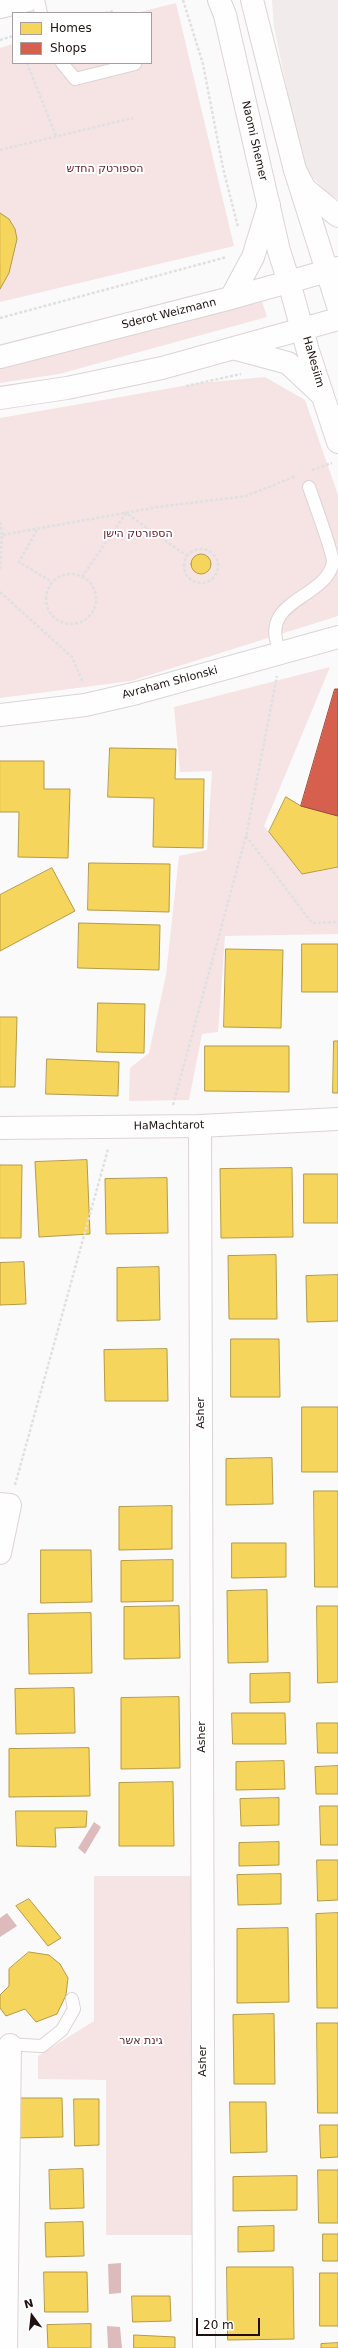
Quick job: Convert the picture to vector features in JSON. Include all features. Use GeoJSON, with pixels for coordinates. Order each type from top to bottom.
{"type":"FeatureCollection","features":[{"type":"Feature","properties":{"kind":"street"},"geometry":{"type":"LineString","coordinates":[[0,7],[28,0]]}},
{"type":"Feature","properties":{"kind":"street","name":"Naomi Shemer"},"geometry":{"type":"LineString","coordinates":[[219,0],[224,14],[269,205],[289,282]]}},
{"type":"Feature","properties":{"kind":"street"},"geometry":{"type":"LineString","coordinates":[[252,0],[295,170],[332,270],[338,306]]}},
{"type":"Feature","properties":{"kind":"street"},"geometry":{"type":"LineString","coordinates":[[295,170],[305,190],[338,216]]}},
{"type":"Feature","properties":{"kind":"street"},"geometry":{"type":"LineString","coordinates":[[231,298],[253,257],[269,205]]}},
{"type":"Feature","properties":{"kind":"street","name":"Sderot Weizmann"},"geometry":{"type":"LineString","coordinates":[[0,357],[231,298],[332,270]]}},
{"type":"Feature","properties":{"kind":"street","name":"HaNesiim"},"geometry":{"type":"LineString","coordinates":[[289,282],[304,329],[322,395],[338,442]]}},
{"type":"Feature","properties":{"kind":"street"},"geometry":{"type":"LineString","coordinates":[[0,398],[67,388],[162,368],[236,349],[338,319]]}},
{"type":"Feature","properties":{"kind":"street"},"geometry":{"type":"LineString","coordinates":[[236,349],[288,363],[322,395]]}},
{"type":"Feature","properties":{"kind":"street","name":"Avraham Shlonski"},"geometry":{"type":"LineString","coordinates":[[0,715],[85,705],[281,654],[338,637]]}},
{"type":"Feature","properties":{"kind":"street","name":"HaMachtarot"},"geometry":{"type":"LineString","coordinates":[[0,1128],[200,1126],[338,1119]]}},
{"type":"Feature","properties":{"kind":"street","name":"Asher"},"geometry":{"type":"LineString","coordinates":[[200,1126],[204,2348]]}},
{"type":"Feature","properties":{"kind":"street"},"geometry":{"type":"LineString","coordinates":[[0,1553],[5,1505]]}},
{"type":"Feature","properties":{"kind":"street"},"geometry":{"type":"LineString","coordinates":[[5,2044],[6,2348]]}},
{"type":"Feature","properties":{"kind":"lane"},"geometry":{"type":"LineString","coordinates":[[38,0],[41,12]]}},
{"type":"Feature","properties":{"kind":"lane"},"geometry":{"type":"LineString","coordinates":[[63,64],[75,79],[135,64]]}},
{"type":"Feature","properties":{"kind":"lane"},"geometry":{"type":"LineString","coordinates":[[281,654],[275,631],[276,620],[292,601],[327,577],[333,561],[309,487]]}},
{"type":"Feature","properties":{"kind":"lane"},"geometry":{"type":"LineString","coordinates":[[5,2044],[42,2046],[62,2030],[74,2009],[72,1999]]}},
{"type":"Feature","properties":{"kind":"path"},"geometry":{"type":"LineString","coordinates":[[183,0],[203,64],[222,168],[239,230]]}},
{"type":"Feature","properties":{"kind":"path"},"geometry":{"type":"LineString","coordinates":[[110,12],[114,11]]}},
{"type":"Feature","properties":{"kind":"path"},"geometry":{"type":"LineString","coordinates":[[0,40],[12,36]]}},
{"type":"Feature","properties":{"kind":"path"},"geometry":{"type":"LineString","coordinates":[[27,64],[56,136]]}},
{"type":"Feature","properties":{"kind":"path"},"geometry":{"type":"LineString","coordinates":[[0,150],[132,118]]}},
{"type":"Feature","properties":{"kind":"path"},"geometry":{"type":"LineString","coordinates":[[0,318],[228,257]]}},
{"type":"Feature","properties":{"kind":"path"},"geometry":{"type":"LineString","coordinates":[[310,471],[338,461]]}},
{"type":"Feature","properties":{"kind":"path"},"geometry":{"type":"LineString","coordinates":[[2,535],[126,513],[246,496],[298,476]]}},
{"type":"Feature","properties":{"kind":"path"},"geometry":{"type":"LineString","coordinates":[[126,513],[187,556]]}},
{"type":"Feature","properties":{"kind":"path"},"geometry":{"type":"LineString","coordinates":[[82,576],[126,513]]}},
{"type":"Feature","properties":{"kind":"path"},"geometry":{"type":"LineString","coordinates":[[0,522],[2,535],[0,569]]}},
{"type":"Feature","properties":{"kind":"path"},"geometry":{"type":"LineString","coordinates":[[37,530],[19,562],[52,582]]}},
{"type":"Feature","properties":{"kind":"path"},"geometry":{"type":"LineString","coordinates":[[197,549],[208,550],[216,559],[217,570],[215,575],[207,582],[196,582],[191,580],[187,576],[184,566],[187,556],[197,549]]}},
{"type":"Feature","properties":{"kind":"path"},"geometry":{"type":"LineString","coordinates":[[66,574],[82,576],[89,581],[96,596],[92,612],[79,622],[63,623],[50,613],[45,597],[52,582],[66,574]]}},
{"type":"Feature","properties":{"kind":"path"},"geometry":{"type":"LineString","coordinates":[[0,592],[72,657],[86,692],[85,705]]}},
{"type":"Feature","properties":{"kind":"path"},"geometry":{"type":"LineString","coordinates":[[168,1126],[246,836],[281,654]]}},
{"type":"Feature","properties":{"kind":"path"},"geometry":{"type":"LineString","coordinates":[[246,836],[312,923],[338,922]]}},
{"type":"Feature","properties":{"kind":"path"},"geometry":{"type":"LineString","coordinates":[[5,1505],[114,1127]]}},
{"type":"Feature","properties":{"kind":"shaded area"},"geometry":{"type":"Polygon","coordinates":[[[272,0],[338,0],[338,199],[326,192],[305,169],[298,143],[274,27],[272,0]]]}},
{"type":"Feature","properties":{"kind":"shaded area"},"geometry":{"type":"Polygon","coordinates":[[[94,1822],[101,1827],[85,1854],[78,1848],[94,1822]]]}},
{"type":"Feature","properties":{"kind":"shaded area"},"geometry":{"type":"Polygon","coordinates":[[[7,1913],[17,1926],[0,1937],[0,1918],[7,1913]]]}},
{"type":"Feature","properties":{"kind":"shaded area"},"geometry":{"type":"Polygon","coordinates":[[[121,2263],[121,2293],[109,2294],[108,2264],[121,2263]]]}},
{"type":"Feature","properties":{"kind":"shaded area"},"geometry":{"type":"Polygon","coordinates":[[[107,2326],[120,2327],[122,2348],[108,2348],[107,2326]]]}},
{"type":"Feature","properties":{"kind":"green space","name":"הספורטק החדש"},"geometry":{"type":"Polygon","coordinates":[[[176,3],[234,246],[0,302],[0,48],[12,44],[12,64],[152,64],[152,12],[140,12],[176,3]]]}},
{"type":"Feature","properties":{"kind":"green space"},"geometry":{"type":"Polygon","coordinates":[[[261,298],[267,317],[59,374],[0,383],[0,365],[261,298]]]}},
{"type":"Feature","properties":{"kind":"green space","name":"הספורטק הישן"},"geometry":{"type":"Polygon","coordinates":[[[265,377],[305,400],[338,495],[338,616],[131,681],[0,698],[0,418],[200,383],[265,377]]]}},
{"type":"Feature","properties":{"kind":"green space"},"geometry":{"type":"Polygon","coordinates":[[[330,667],[264,826],[302,874],[338,868],[338,934],[225,936],[218,1032],[202,1034],[189,1100],[129,1101],[130,1068],[149,1053],[166,975],[179,856],[207,850],[212,771],[180,772],[174,707],[330,667]]]}},
{"type":"Feature","properties":{"kind":"green space","name":"גינת אשר"},"geometry":{"type":"Polygon","coordinates":[[[94,1876],[192,1876],[192,2235],[106,2235],[106,2080],[38,2079],[38,2056],[94,2021],[94,1876]]]}},
{"type":"Feature","properties":{"kind":"building: Homes"},"geometry":{"type":"Polygon","coordinates":[[[0,213],[9,219],[15,229],[17,239],[9,273],[0,289],[0,213]]]}},
{"type":"Feature","properties":{"kind":"building: Homes"},"geometry":{"type":"Polygon","coordinates":[[[197,554],[205,554],[211,560],[211,568],[205,574],[197,574],[191,568],[191,560],[197,554]]]}},
{"type":"Feature","properties":{"kind":"building: Homes"},"geometry":{"type":"Polygon","coordinates":[[[110,748],[176,749],[175,779],[204,779],[203,848],[153,847],[154,798],[108,797],[110,748]]]}},
{"type":"Feature","properties":{"kind":"building: Homes"},"geometry":{"type":"Polygon","coordinates":[[[0,761],[44,761],[44,789],[70,789],[68,858],[18,857],[19,812],[0,812],[0,761]]]}},
{"type":"Feature","properties":{"kind":"building: Homes"},"geometry":{"type":"Polygon","coordinates":[[[286,797],[301,806],[338,816],[338,867],[302,874],[269,832],[286,797]]]}},
{"type":"Feature","properties":{"kind":"building: Homes"},"geometry":{"type":"Polygon","coordinates":[[[89,863],[170,864],[169,912],[88,910],[89,863]]]}},
{"type":"Feature","properties":{"kind":"building: Homes"},"geometry":{"type":"Polygon","coordinates":[[[52,868],[75,911],[0,951],[0,895],[52,868]]]}},
{"type":"Feature","properties":{"kind":"building: Homes"},"geometry":{"type":"Polygon","coordinates":[[[79,923],[160,925],[159,970],[78,968],[79,923]]]}},
{"type":"Feature","properties":{"kind":"building: Homes"},"geometry":{"type":"Polygon","coordinates":[[[302,944],[338,944],[338,992],[302,992],[302,944]]]}},
{"type":"Feature","properties":{"kind":"building: Homes"},"geometry":{"type":"Polygon","coordinates":[[[226,949],[283,950],[281,1028],[224,1027],[226,949]]]}},
{"type":"Feature","properties":{"kind":"building: Homes"},"geometry":{"type":"Polygon","coordinates":[[[98,1003],[145,1004],[144,1053],[97,1052],[98,1003]]]}},
{"type":"Feature","properties":{"kind":"building: Homes"},"geometry":{"type":"Polygon","coordinates":[[[0,1017],[17,1017],[15,1087],[0,1087],[0,1017]]]}},
{"type":"Feature","properties":{"kind":"building: Homes"},"geometry":{"type":"Polygon","coordinates":[[[334,1041],[338,1041],[338,1093],[333,1093],[334,1041]]]}},
{"type":"Feature","properties":{"kind":"building: Homes"},"geometry":{"type":"Polygon","coordinates":[[[205,1046],[289,1046],[289,1092],[205,1091],[205,1046]]]}},
{"type":"Feature","properties":{"kind":"building: Homes"},"geometry":{"type":"Polygon","coordinates":[[[47,1059],[119,1062],[118,1096],[46,1094],[47,1059]]]}},
{"type":"Feature","properties":{"kind":"building: Homes"},"geometry":{"type":"Polygon","coordinates":[[[87,1160],[90,1234],[39,1237],[35,1162],[87,1160]]]}},
{"type":"Feature","properties":{"kind":"building: Homes"},"geometry":{"type":"Polygon","coordinates":[[[0,1165],[22,1165],[21,1238],[0,1238],[0,1165]]]}},
{"type":"Feature","properties":{"kind":"building: Homes"},"geometry":{"type":"Polygon","coordinates":[[[292,1168],[293,1237],[221,1238],[220,1169],[292,1168]]]}},
{"type":"Feature","properties":{"kind":"building: Homes"},"geometry":{"type":"Polygon","coordinates":[[[304,1174],[338,1174],[338,1223],[304,1223],[304,1174]]]}},
{"type":"Feature","properties":{"kind":"building: Homes"},"geometry":{"type":"Polygon","coordinates":[[[167,1178],[168,1233],[106,1234],[105,1179],[167,1178]]]}},
{"type":"Feature","properties":{"kind":"building: Homes"},"geometry":{"type":"Polygon","coordinates":[[[276,1255],[277,1319],[229,1319],[228,1256],[276,1255]]]}},
{"type":"Feature","properties":{"kind":"building: Homes"},"geometry":{"type":"Polygon","coordinates":[[[24,1262],[26,1304],[0,1305],[0,1263],[24,1262]]]}},
{"type":"Feature","properties":{"kind":"building: Homes"},"geometry":{"type":"Polygon","coordinates":[[[159,1267],[160,1320],[117,1321],[117,1268],[159,1267]]]}},
{"type":"Feature","properties":{"kind":"building: Homes"},"geometry":{"type":"Polygon","coordinates":[[[338,1275],[338,1321],[307,1322],[306,1276],[338,1275]]]}},
{"type":"Feature","properties":{"kind":"building: Homes"},"geometry":{"type":"Polygon","coordinates":[[[231,1339],[279,1339],[280,1397],[231,1397],[231,1339]]]}},
{"type":"Feature","properties":{"kind":"building: Homes"},"geometry":{"type":"Polygon","coordinates":[[[167,1349],[168,1401],[105,1401],[104,1350],[167,1349]]]}},
{"type":"Feature","properties":{"kind":"building: Homes"},"geometry":{"type":"Polygon","coordinates":[[[302,1407],[338,1407],[338,1472],[302,1472],[302,1407]]]}},
{"type":"Feature","properties":{"kind":"building: Homes"},"geometry":{"type":"Polygon","coordinates":[[[272,1458],[273,1504],[226,1505],[226,1459],[272,1458]]]}},
{"type":"Feature","properties":{"kind":"building: Homes"},"geometry":{"type":"Polygon","coordinates":[[[314,1491],[338,1491],[338,1587],[315,1587],[314,1491]]]}},
{"type":"Feature","properties":{"kind":"building: Homes"},"geometry":{"type":"Polygon","coordinates":[[[172,1506],[172,1549],[119,1550],[119,1507],[172,1506]]]}},
{"type":"Feature","properties":{"kind":"building: Homes"},"geometry":{"type":"Polygon","coordinates":[[[232,1543],[286,1543],[286,1577],[232,1578],[232,1543]]]}},
{"type":"Feature","properties":{"kind":"building: Homes"},"geometry":{"type":"Polygon","coordinates":[[[41,1550],[91,1550],[92,1602],[41,1603],[41,1550]]]}},
{"type":"Feature","properties":{"kind":"building: Homes"},"geometry":{"type":"Polygon","coordinates":[[[173,1560],[173,1601],[121,1602],[121,1561],[173,1560]]]}},
{"type":"Feature","properties":{"kind":"building: Homes"},"geometry":{"type":"Polygon","coordinates":[[[267,1590],[268,1662],[228,1663],[227,1591],[267,1590]]]}},
{"type":"Feature","properties":{"kind":"building: Homes"},"geometry":{"type":"Polygon","coordinates":[[[179,1606],[180,1658],[124,1659],[124,1607],[179,1606]]]}},
{"type":"Feature","properties":{"kind":"building: Homes"},"geometry":{"type":"Polygon","coordinates":[[[317,1606],[338,1606],[338,1682],[318,1683],[317,1606]]]}},
{"type":"Feature","properties":{"kind":"building: Homes"},"geometry":{"type":"Polygon","coordinates":[[[91,1613],[92,1673],[29,1674],[28,1614],[91,1613]]]}},
{"type":"Feature","properties":{"kind":"building: Homes"},"geometry":{"type":"Polygon","coordinates":[[[290,1673],[290,1702],[250,1703],[250,1674],[290,1673]]]}},
{"type":"Feature","properties":{"kind":"building: Homes"},"geometry":{"type":"Polygon","coordinates":[[[74,1688],[75,1733],[16,1734],[15,1689],[74,1688]]]}},
{"type":"Feature","properties":{"kind":"building: Homes"},"geometry":{"type":"Polygon","coordinates":[[[179,1697],[180,1768],[121,1769],[121,1698],[179,1697]]]}},
{"type":"Feature","properties":{"kind":"building: Homes"},"geometry":{"type":"Polygon","coordinates":[[[232,1713],[285,1713],[286,1744],[233,1744],[232,1713]]]}},
{"type":"Feature","properties":{"kind":"building: Homes"},"geometry":{"type":"Polygon","coordinates":[[[317,1723],[338,1723],[338,1753],[318,1753],[317,1723]]]}},
{"type":"Feature","properties":{"kind":"building: Homes"},"geometry":{"type":"Polygon","coordinates":[[[89,1748],[90,1796],[9,1797],[9,1749],[89,1748]]]}},
{"type":"Feature","properties":{"kind":"building: Homes"},"geometry":{"type":"Polygon","coordinates":[[[284,1761],[285,1789],[236,1790],[236,1762],[284,1761]]]}},
{"type":"Feature","properties":{"kind":"building: Homes"},"geometry":{"type":"Polygon","coordinates":[[[338,1766],[338,1794],[316,1794],[315,1767],[338,1766]]]}},
{"type":"Feature","properties":{"kind":"building: Homes"},"geometry":{"type":"Polygon","coordinates":[[[173,1782],[174,1846],[119,1846],[119,1783],[173,1782]]]}},
{"type":"Feature","properties":{"kind":"building: Homes"},"geometry":{"type":"Polygon","coordinates":[[[279,1798],[279,1825],[241,1826],[240,1799],[279,1798]]]}},
{"type":"Feature","properties":{"kind":"building: Homes"},"geometry":{"type":"Polygon","coordinates":[[[320,1806],[338,1806],[338,1845],[321,1845],[320,1806]]]}},
{"type":"Feature","properties":{"kind":"building: Homes"},"geometry":{"type":"Polygon","coordinates":[[[16,1811],[87,1811],[86,1827],[55,1828],[56,1847],[17,1846],[16,1811]]]}},
{"type":"Feature","properties":{"kind":"building: Homes"},"geometry":{"type":"Polygon","coordinates":[[[279,1842],[279,1865],[239,1866],[239,1843],[279,1842]]]}},
{"type":"Feature","properties":{"kind":"building: Homes"},"geometry":{"type":"Polygon","coordinates":[[[317,1860],[338,1860],[338,1900],[318,1901],[317,1860]]]}},
{"type":"Feature","properties":{"kind":"building: Homes"},"geometry":{"type":"Polygon","coordinates":[[[281,1874],[281,1904],[238,1905],[237,1875],[281,1874]]]}},
{"type":"Feature","properties":{"kind":"building: Homes"},"geometry":{"type":"Polygon","coordinates":[[[29,1899],[61,1938],[48,1946],[16,1906],[29,1899]]]}},
{"type":"Feature","properties":{"kind":"building: Homes"},"geometry":{"type":"Polygon","coordinates":[[[338,1913],[338,2008],[317,2008],[316,1914],[338,1913]]]}},
{"type":"Feature","properties":{"kind":"building: Homes"},"geometry":{"type":"Polygon","coordinates":[[[288,1928],[289,2002],[237,2003],[237,1929],[288,1928]]]}},
{"type":"Feature","properties":{"kind":"building: Homes"},"geometry":{"type":"Polygon","coordinates":[[[29,1952],[49,1955],[60,1964],[68,1978],[66,1995],[57,2014],[36,2022],[25,2009],[6,2016],[0,2008],[0,1995],[9,1986],[9,1969],[29,1952]]]}},
{"type":"Feature","properties":{"kind":"building: Homes"},"geometry":{"type":"Polygon","coordinates":[[[274,2014],[275,2084],[234,2084],[233,2015],[274,2014]]]}},
{"type":"Feature","properties":{"kind":"building: Homes"},"geometry":{"type":"Polygon","coordinates":[[[317,2023],[338,2023],[338,2113],[318,2113],[317,2023]]]}},
{"type":"Feature","properties":{"kind":"building: Homes"},"geometry":{"type":"Polygon","coordinates":[[[15,2098],[62,2098],[63,2137],[15,2138],[15,2098]]]}},
{"type":"Feature","properties":{"kind":"building: Homes"},"geometry":{"type":"Polygon","coordinates":[[[74,2099],[99,2099],[99,2145],[75,2146],[74,2099]]]}},
{"type":"Feature","properties":{"kind":"building: Homes"},"geometry":{"type":"Polygon","coordinates":[[[230,2102],[266,2102],[267,2152],[231,2153],[230,2102]]]}},
{"type":"Feature","properties":{"kind":"building: Homes"},"geometry":{"type":"Polygon","coordinates":[[[320,2125],[338,2125],[338,2157],[321,2158],[320,2125]]]}},
{"type":"Feature","properties":{"kind":"building: Homes"},"geometry":{"type":"Polygon","coordinates":[[[83,2169],[84,2208],[50,2209],[49,2170],[83,2169]]]}},
{"type":"Feature","properties":{"kind":"building: Homes"},"geometry":{"type":"Polygon","coordinates":[[[318,2170],[338,2170],[338,2223],[319,2223],[318,2170]]]}},
{"type":"Feature","properties":{"kind":"building: Homes"},"geometry":{"type":"Polygon","coordinates":[[[297,2176],[297,2210],[233,2211],[233,2177],[297,2176]]]}},
{"type":"Feature","properties":{"kind":"building: Homes"},"geometry":{"type":"Polygon","coordinates":[[[83,2222],[84,2256],[46,2257],[45,2223],[83,2222]]]}},
{"type":"Feature","properties":{"kind":"building: Homes"},"geometry":{"type":"Polygon","coordinates":[[[274,2226],[274,2251],[238,2252],[238,2227],[274,2226]]]}},
{"type":"Feature","properties":{"kind":"building: Homes"},"geometry":{"type":"Polygon","coordinates":[[[323,2234],[338,2234],[338,2261],[323,2261],[323,2234]]]}},
{"type":"Feature","properties":{"kind":"building: Homes"},"geometry":{"type":"Polygon","coordinates":[[[227,2267],[293,2267],[294,2339],[228,2340],[227,2267]]]}},
{"type":"Feature","properties":{"kind":"building: Homes"},"geometry":{"type":"Polygon","coordinates":[[[44,2272],[87,2272],[88,2312],[45,2312],[44,2272]]]}},
{"type":"Feature","properties":{"kind":"building: Homes"},"geometry":{"type":"Polygon","coordinates":[[[320,2273],[338,2273],[338,2326],[320,2326],[320,2273]]]}},
{"type":"Feature","properties":{"kind":"building: Homes"},"geometry":{"type":"Polygon","coordinates":[[[132,2296],[170,2296],[171,2321],[133,2322],[132,2296]]]}},
{"type":"Feature","properties":{"kind":"building: Homes"},"geometry":{"type":"Polygon","coordinates":[[[91,2324],[91,2348],[48,2348],[47,2325],[91,2324]]]}},
{"type":"Feature","properties":{"kind":"building: Homes"},"geometry":{"type":"Polygon","coordinates":[[[134,2335],[175,2337],[175,2348],[134,2348],[134,2335]]]}},
{"type":"Feature","properties":{"kind":"building: Homes"},"geometry":{"type":"Polygon","coordinates":[[[338,2343],[338,2348],[321,2348],[321,2344],[338,2343]]]}},
{"type":"Feature","properties":{"kind":"building: Shops"},"geometry":{"type":"Polygon","coordinates":[[[335,689],[338,689],[338,816],[301,806],[335,689]]]}}]}
